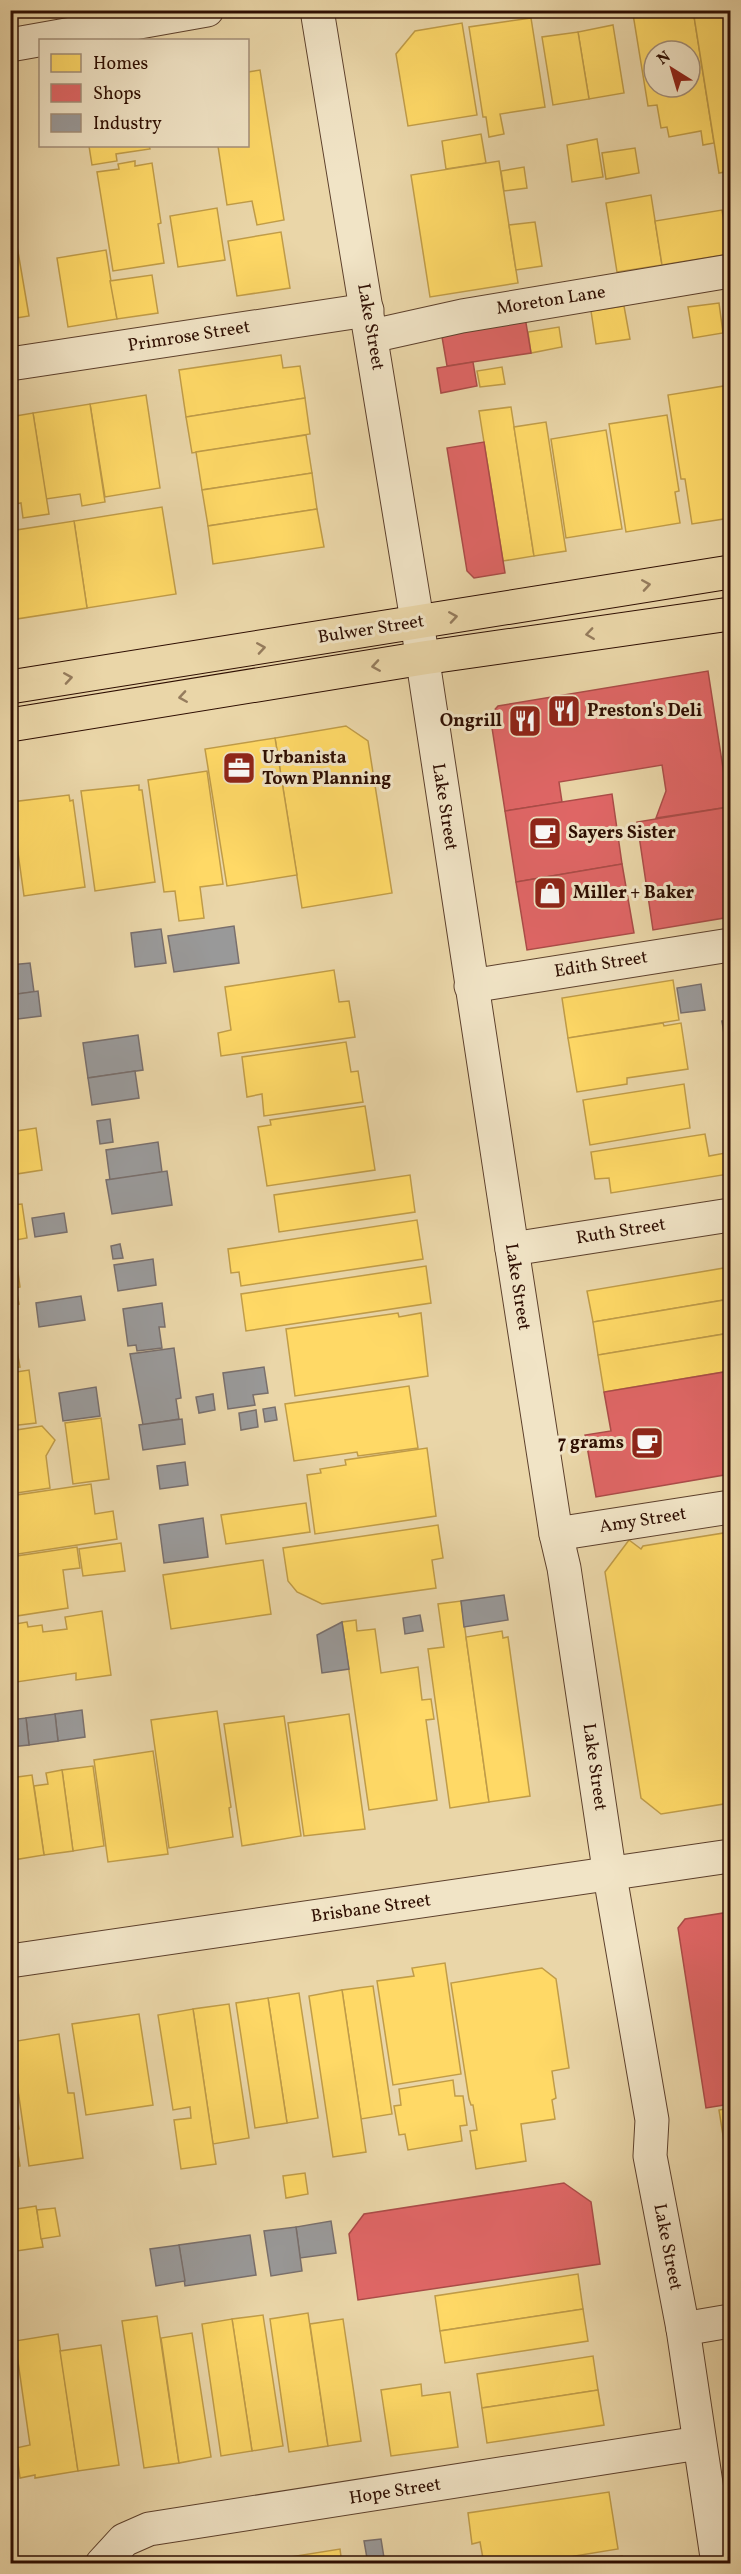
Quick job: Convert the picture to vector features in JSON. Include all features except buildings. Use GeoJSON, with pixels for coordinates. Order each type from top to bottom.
{"type":"FeatureCollection","features":[{"type":"Feature","properties":{"kind":"main road","name":"Bulwer Street"},"geometry":{"type":"LineString","coordinates":[[10,687],[730,572]]}},
{"type":"Feature","properties":{"kind":"main road","name":"Bulwer Street"},"geometry":{"type":"LineString","coordinates":[[10,726],[423,658],[730,614]]}},
{"type":"Feature","properties":{"kind":"street"},"geometry":{"type":"LineString","coordinates":[[44,39],[207,10]]}},
{"type":"Feature","properties":{"kind":"street","name":"Lake Street"},"geometry":{"type":"LineString","coordinates":[[317,10],[418,622],[471,986],[556,1534],[564,1568],[610,1875],[652,2120],[650,2156],[683,2329],[718,2564]]}},
{"type":"Feature","properties":{"kind":"street"},"geometry":{"type":"LineString","coordinates":[[10,45],[39,40]]}},
{"type":"Feature","properties":{"kind":"street","name":"Moreton Lane"},"geometry":{"type":"LineString","coordinates":[[370,323],[462,316],[730,271]]}},
{"type":"Feature","properties":{"kind":"street","name":"Primrose Street"},"geometry":{"type":"LineString","coordinates":[[10,364],[370,323]]}},
{"type":"Feature","properties":{"kind":"street","name":"Edith Street"},"geometry":{"type":"LineString","coordinates":[[471,986],[730,945]]}},
{"type":"Feature","properties":{"kind":"street","name":"Ruth Street"},"geometry":{"type":"LineString","coordinates":[[512,1249],[730,1215]]}},
{"type":"Feature","properties":{"kind":"street","name":"Amy Street"},"geometry":{"type":"LineString","coordinates":[[556,1534],[730,1507]]}},
{"type":"Feature","properties":{"kind":"street","name":"Brisbane Street"},"geometry":{"type":"LineString","coordinates":[[10,1960],[730,1857]]}},
{"type":"Feature","properties":{"kind":"street"},"geometry":{"type":"LineString","coordinates":[[683,2329],[730,2321]]}},
{"type":"Feature","properties":{"kind":"street","name":"Hope Street"},"geometry":{"type":"LineString","coordinates":[[102,2564],[124,2540],[149,2529],[699,2443]]}},
{"type":"Feature","properties":{"kind":"place","name":"Preston's Deli"},"geometry":{"type":"Point","coordinates":[564,711]}},
{"type":"Feature","properties":{"kind":"place","name":"Ongrill"},"geometry":{"type":"Point","coordinates":[525,721]}},
{"type":"Feature","properties":{"kind":"place","name":"Urbanista Town Planning"},"geometry":{"type":"Point","coordinates":[239,768]}},
{"type":"Feature","properties":{"kind":"place","name":"Sayers Sister"},"geometry":{"type":"Point","coordinates":[545,833]}},
{"type":"Feature","properties":{"kind":"place","name":"Miller + Baker"},"geometry":{"type":"Point","coordinates":[550,893]}},
{"type":"Feature","properties":{"kind":"place","name":"7 grams"},"geometry":{"type":"Point","coordinates":[647,1443]}}]}
